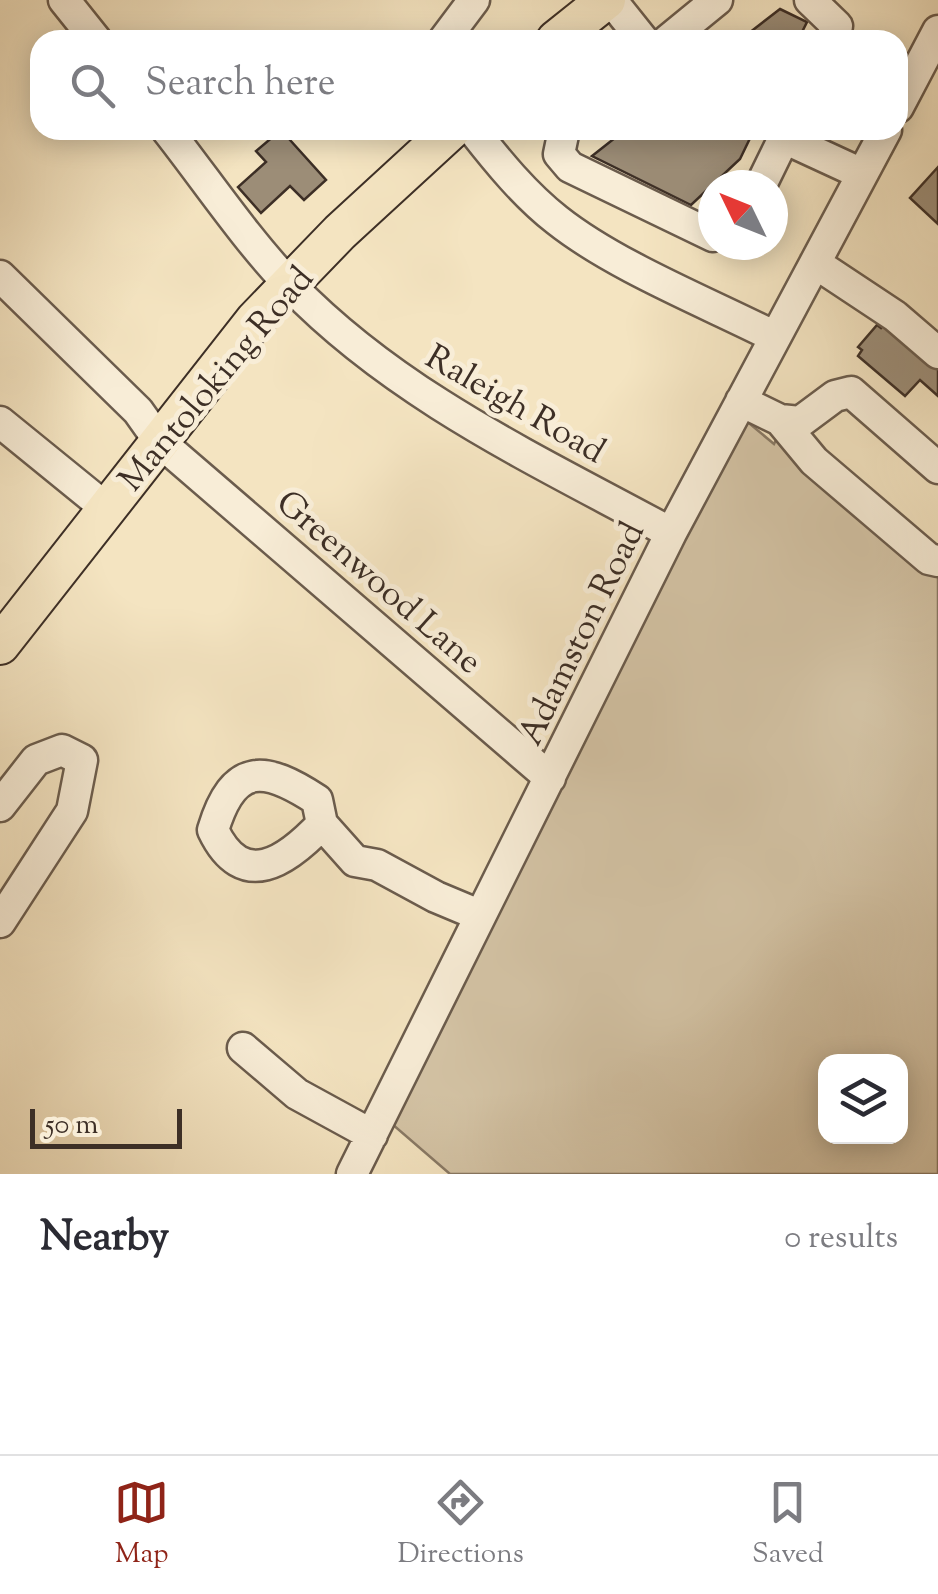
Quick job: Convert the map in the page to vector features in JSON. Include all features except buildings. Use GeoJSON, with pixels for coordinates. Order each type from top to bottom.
{"type":"FeatureCollection","features":[{"type":"Feature","properties":{"kind":"main road"},"geometry":{"type":"LineString","coordinates":[[569,30],[609,0]]}},
{"type":"Feature","properties":{"kind":"main road","name":"Mantoloking Road"},"geometry":{"type":"LineString","coordinates":[[0,645],[255,320],[441,140]]}},
{"type":"Feature","properties":{"kind":"street"},"geometry":{"type":"LineString","coordinates":[[64,0],[88,30]]}},
{"type":"Feature","properties":{"kind":"street"},"geometry":{"type":"LineString","coordinates":[[452,30],[474,0]]}},
{"type":"Feature","properties":{"kind":"street"},"geometry":{"type":"LineString","coordinates":[[609,0],[635,30]]}},
{"type":"Feature","properties":{"kind":"street"},"geometry":{"type":"LineString","coordinates":[[680,30],[717,0]]}},
{"type":"Feature","properties":{"kind":"street"},"geometry":{"type":"LineString","coordinates":[[810,0],[837,26],[835,30]]}},
{"type":"Feature","properties":{"kind":"street"},"geometry":{"type":"LineString","coordinates":[[908,88],[938,31]]}},
{"type":"Feature","properties":{"kind":"street","name":"Raleigh Road"},"geometry":{"type":"LineString","coordinates":[[175,140],[290,284],[390,373],[444,410],[671,533]]}},
{"type":"Feature","properties":{"kind":"street"},"geometry":{"type":"LineString","coordinates":[[481,140],[556,220],[596,245],[775,337]]}},
{"type":"Feature","properties":{"kind":"street"},"geometry":{"type":"LineString","coordinates":[[562,140],[559,154],[570,167],[698,229]]}},
{"type":"Feature","properties":{"kind":"street"},"geometry":{"type":"LineString","coordinates":[[768,170],[783,140]]}},
{"type":"Feature","properties":{"kind":"street"},"geometry":{"type":"LineString","coordinates":[[797,140],[862,174]]}},
{"type":"Feature","properties":{"kind":"street","name":"Adamston Road"},"geometry":{"type":"LineString","coordinates":[[352,1174],[671,533],[881,140]]}},
{"type":"Feature","properties":{"kind":"street"},"geometry":{"type":"LineString","coordinates":[[814,263],[895,316],[938,353]]}},
{"type":"Feature","properties":{"kind":"street","name":"Greenwood Lane"},"geometry":{"type":"LineString","coordinates":[[0,276],[138,411],[160,442],[550,778]]}},
{"type":"Feature","properties":{"kind":"street"},"geometry":{"type":"LineString","coordinates":[[741,401],[780,420],[800,422],[834,396],[850,392],[938,468]]}},
{"type":"Feature","properties":{"kind":"street"},"geometry":{"type":"LineString","coordinates":[[780,420],[814,461],[938,562]]}},
{"type":"Feature","properties":{"kind":"street"},"geometry":{"type":"LineString","coordinates":[[0,422],[108,509]]}},
{"type":"Feature","properties":{"kind":"street"},"geometry":{"type":"LineString","coordinates":[[0,806],[36,760],[62,750],[82,760],[72,811],[0,922]]}},
{"type":"Feature","properties":{"kind":"street"},"geometry":{"type":"LineString","coordinates":[[322,824],[355,861],[378,865],[436,897],[479,914]]}},
{"type":"Feature","properties":{"kind":"street"},"geometry":{"type":"LineString","coordinates":[[243,1048],[296,1094],[372,1135]]}},
{"type":"Feature","properties":{"kind":"shaded area"},"geometry":{"type":"Polygon","coordinates":[[[738,414],[774,444],[781,430],[938,562],[938,1174],[450,1174],[370,1105],[738,414]]]}}]}
